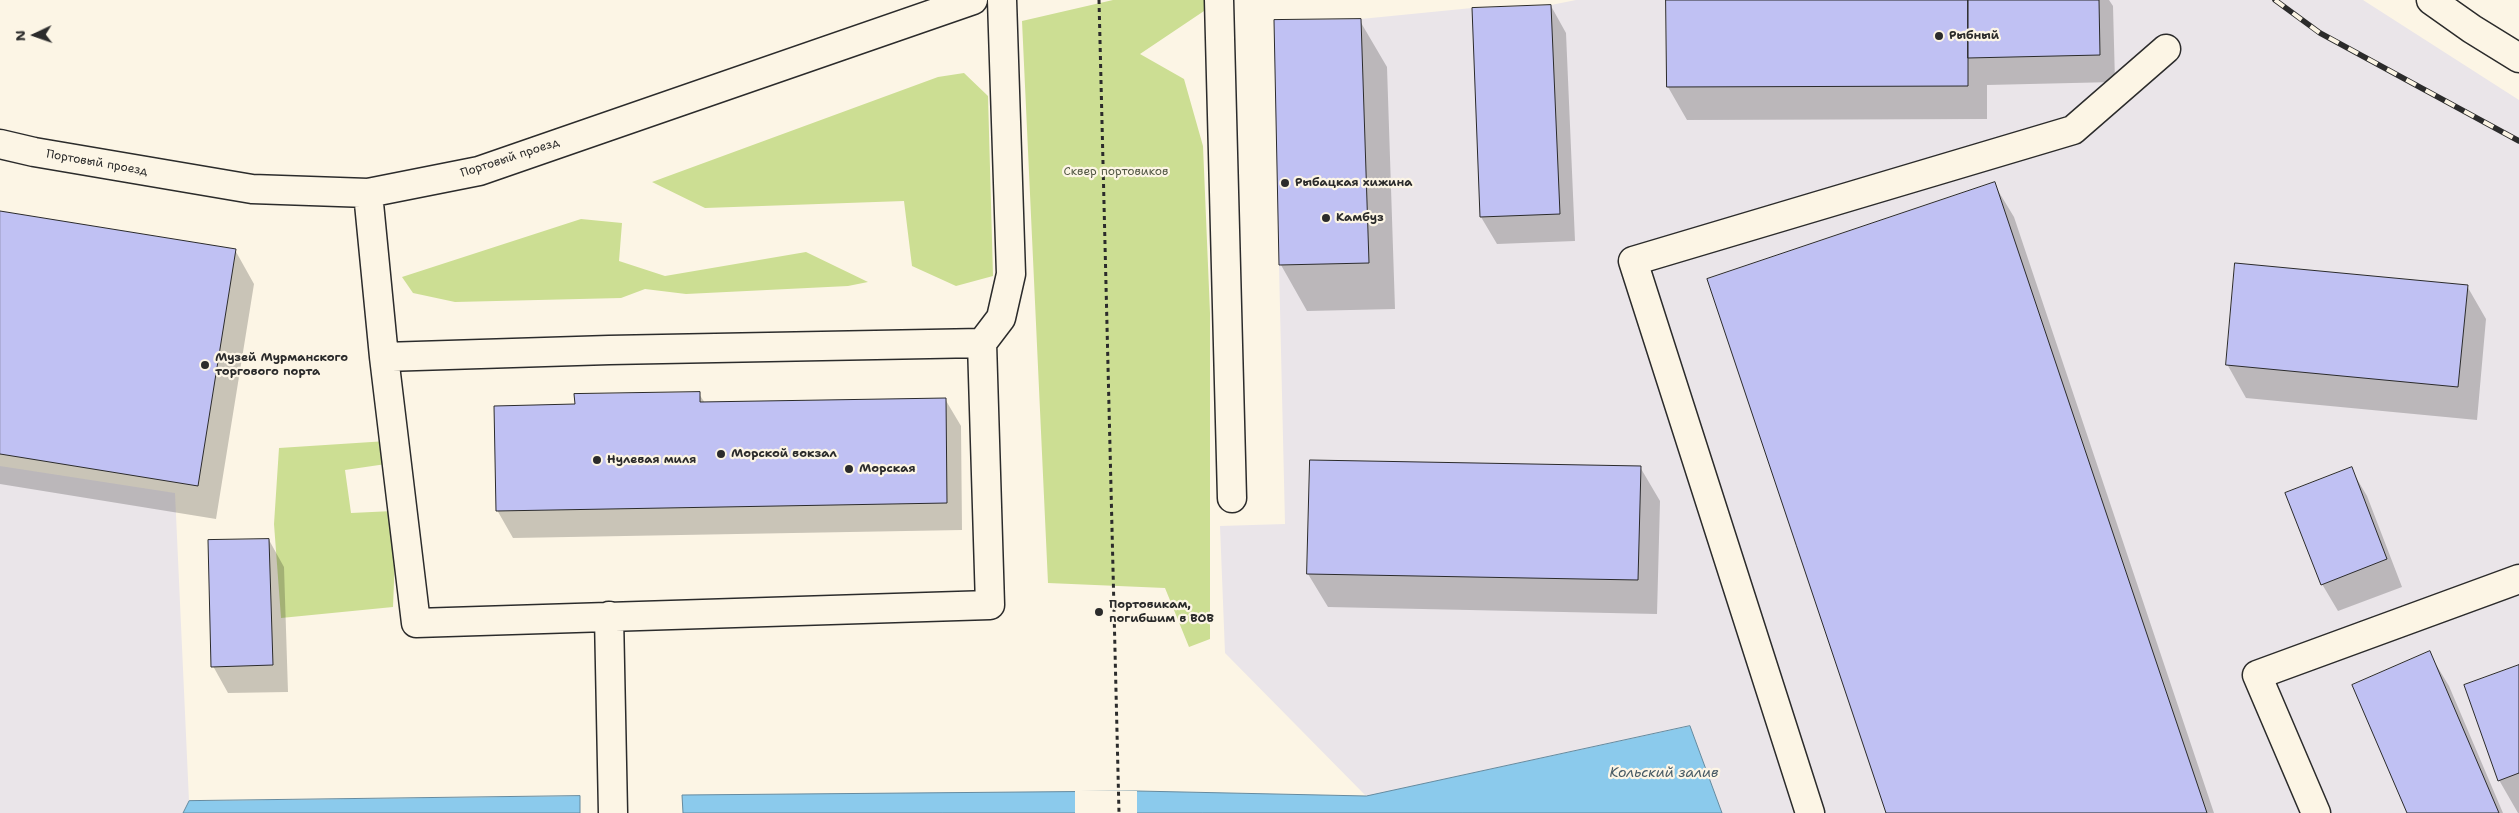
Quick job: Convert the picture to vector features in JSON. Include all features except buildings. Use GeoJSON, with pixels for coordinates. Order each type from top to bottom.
{"type":"FeatureCollection","features":[{"type":"Feature","properties":{"kind":"street","name":"Портовый проезд"},"geometry":{"type":"LineString","coordinates":[[0,144],[34,152],[252,189],[368,193],[478,171],[973,0]]}},
{"type":"Feature","properties":{"kind":"street"},"geometry":{"type":"LineString","coordinates":[[368,193],[384,357],[416,623],[990,605],[982,343],[1001,318],[1010,274],[1002,0]]}},
{"type":"Feature","properties":{"kind":"street"},"geometry":{"type":"LineString","coordinates":[[1219,0],[1232,498]]}},
{"type":"Feature","properties":{"kind":"street"},"geometry":{"type":"LineString","coordinates":[[2431,0],[2472,29],[2519,58]]}},
{"type":"Feature","properties":{"kind":"street"},"geometry":{"type":"LineString","coordinates":[[1810,813],[1633,261],[2073,130],[2166,49]]}},
{"type":"Feature","properties":{"kind":"street"},"geometry":{"type":"LineString","coordinates":[[384,357],[982,343]]}},
{"type":"Feature","properties":{"kind":"street"},"geometry":{"type":"LineString","coordinates":[[2316,813],[2257,674],[2519,580]]}},
{"type":"Feature","properties":{"kind":"street"},"geometry":{"type":"LineString","coordinates":[[609,616],[613,813]]}},
{"type":"Feature","properties":{"kind":"path"},"geometry":{"type":"LineString","coordinates":[[1099,0],[1119,813]]}},
{"type":"Feature","properties":{"kind":"shaded area"},"geometry":{"type":"Polygon","coordinates":[[[1576,0],[2363,0],[2519,100],[2519,813],[1722,813],[1690,726],[1366,796],[1225,653],[1220,526],[1285,524],[1279,265],[1369,263],[1361,19],[1472,8],[1551,5],[1576,0]]]}},
{"type":"Feature","properties":{"kind":"shaded area"},"geometry":{"type":"Polygon","coordinates":[[[0,466],[175,493],[189,801],[183,813],[0,813],[0,466]]]}},
{"type":"Feature","properties":{"kind":"green space","name":"Сквер портовиков"},"geometry":{"type":"Polygon","coordinates":[[[1113,0],[1204,0],[1207,9],[1140,54],[1184,79],[1203,146],[1210,313],[1210,639],[1189,647],[1165,588],[1048,583],[1022,21],[1113,0]]]}},
{"type":"Feature","properties":{"kind":"green space"},"geometry":{"type":"Polygon","coordinates":[[[964,73],[988,96],[993,276],[956,286],[912,266],[904,201],[705,208],[652,182],[938,77],[964,73]]]}},
{"type":"Feature","properties":{"kind":"green space"},"geometry":{"type":"Polygon","coordinates":[[[581,219],[622,223],[619,261],[665,276],[806,252],[868,282],[848,286],[686,294],[645,289],[621,298],[455,302],[413,293],[402,277],[581,219]]]}},
{"type":"Feature","properties":{"kind":"green space"},"geometry":{"type":"Polygon","coordinates":[[[387,441],[386,464],[345,470],[351,513],[393,511],[396,532],[393,607],[281,618],[274,524],[279,448],[387,441]]]}},
{"type":"Feature","properties":{"kind":"water","name":"Кольский залив"},"geometry":{"type":"Polygon","coordinates":[[[1690,726],[1722,813],[683,813],[682,795],[1137,791],[1366,796],[1690,726]]]}},
{"type":"Feature","properties":{"kind":"water"},"geometry":{"type":"Polygon","coordinates":[[[580,796],[580,813],[183,813],[189,801],[580,796]]]}},
{"type":"Feature","properties":{"kind":"pier"},"geometry":{"type":"Polygon","coordinates":[[[1075,791],[1137,791],[1137,813],[1075,813],[1075,791]]]}},
{"type":"Feature","properties":{"kind":"railway"},"geometry":{"type":"LineString","coordinates":[[2275,0],[2320,33],[2519,141]]}},
{"type":"Feature","properties":{"kind":"place","name":"Рыбный"},"geometry":{"type":"Point","coordinates":[1939,36]}},
{"type":"Feature","properties":{"kind":"place","name":"Рыбацкая хижина"},"geometry":{"type":"Point","coordinates":[1285,183]}},
{"type":"Feature","properties":{"kind":"place","name":"Камбуз"},"geometry":{"type":"Point","coordinates":[1326,218]}},
{"type":"Feature","properties":{"kind":"place","name":"Музей Мурманского торгового порта"},"geometry":{"type":"Point","coordinates":[205,365]}},
{"type":"Feature","properties":{"kind":"place","name":"Морской вокзал"},"geometry":{"type":"Point","coordinates":[721,454]}},
{"type":"Feature","properties":{"kind":"place","name":"Нулевая миля"},"geometry":{"type":"Point","coordinates":[597,460]}},
{"type":"Feature","properties":{"kind":"place","name":"Морская"},"geometry":{"type":"Point","coordinates":[849,469]}},
{"type":"Feature","properties":{"kind":"place","name":"Портовикам, погибшим в ВОВ"},"geometry":{"type":"Point","coordinates":[1099,612]}}]}
